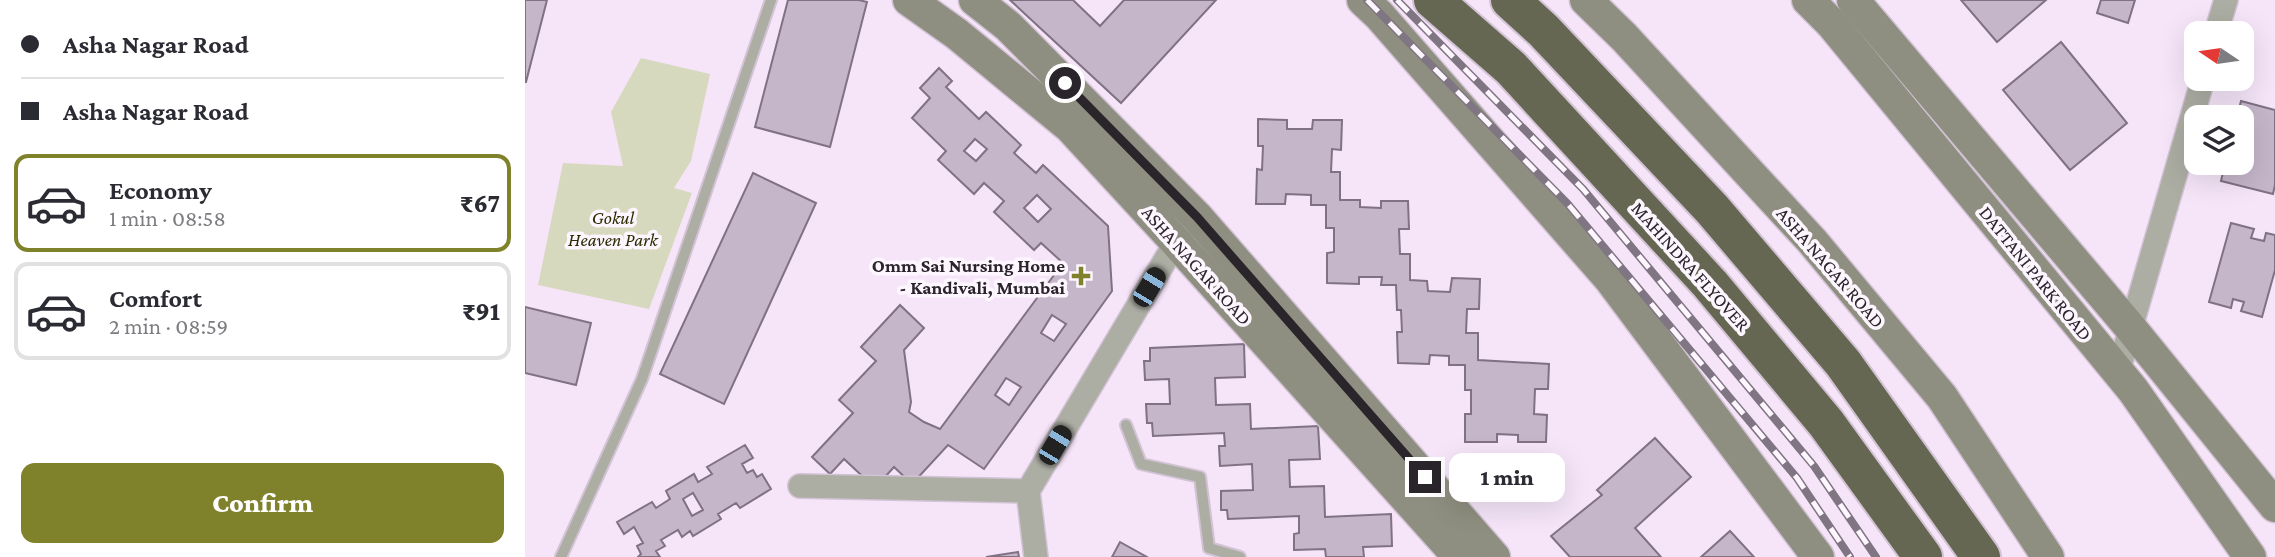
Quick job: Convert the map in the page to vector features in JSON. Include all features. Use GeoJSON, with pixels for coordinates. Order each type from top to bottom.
{"type":"FeatureCollection","features":[{"type":"Feature","properties":{"kind":"highway","name":"MAHINDRA FLYOVER"},"geometry":{"type":"LineString","coordinates":[[1433,0],[1511,68],[1710,284],[1826,424],[1923,557]]}},
{"type":"Feature","properties":{"kind":"highway"},"geometry":{"type":"LineString","coordinates":[[1510,0],[1543,30],[1712,209],[1843,363],[1981,557]]}},
{"type":"Feature","properties":{"kind":"street","name":"ASHA NAGAR ROAD"},"geometry":{"type":"LineString","coordinates":[[909,0],[957,34],[1070,128],[1459,557]]}},
{"type":"Feature","properties":{"kind":"street","name":"ASHA NAGAR ROAD"},"geometry":{"type":"LineString","coordinates":[[975,0],[1008,26],[1197,217],[1495,557]]}},
{"type":"Feature","properties":{"kind":"street"},"geometry":{"type":"LineString","coordinates":[[1352,0],[1371,8],[1610,279],[1818,557]]}},
{"type":"Feature","properties":{"kind":"street","name":"ASHA NAGAR ROAD"},"geometry":{"type":"LineString","coordinates":[[1586,0],[1624,37],[1812,241],[1942,397],[2048,557]]}},
{"type":"Feature","properties":{"kind":"street","name":"DATTANI PARK ROAD"},"geometry":{"type":"LineString","coordinates":[[1808,0],[1832,24],[2117,372],[2250,557]]}},
{"type":"Feature","properties":{"kind":"street"},"geometry":{"type":"LineString","coordinates":[[2220,21],[2226,0]]}},
{"type":"Feature","properties":{"kind":"street"},"geometry":{"type":"LineString","coordinates":[[1832,24],[1855,1]]}},
{"type":"Feature","properties":{"kind":"street","name":"DATTANI PARK ROAD"},"geometry":{"type":"LineString","coordinates":[[1855,1],[2129,326],[2275,506]]}},
{"type":"Feature","properties":{"kind":"street"},"geometry":{"type":"LineString","coordinates":[[2117,372],[2199,91]]}},
{"type":"Feature","properties":{"kind":"street"},"geometry":{"type":"LineString","coordinates":[[1036,557],[1028,491],[1176,242],[1197,217]]}},
{"type":"Feature","properties":{"kind":"street"},"geometry":{"type":"LineString","coordinates":[[800,486],[1028,491]]}},
{"type":"Feature","properties":{"kind":"lane"},"geometry":{"type":"LineString","coordinates":[[561,557],[642,379],[771,0]]}},
{"type":"Feature","properties":{"kind":"lane"},"geometry":{"type":"LineString","coordinates":[[1126,425],[1141,464],[1200,477],[1210,553],[1240,557]]}},
{"type":"Feature","properties":{"kind":"green space","name":"Gokul Heaven Park"},"geometry":{"type":"Polygon","coordinates":[[[641,58],[710,74],[691,161],[674,188],[692,193],[649,309],[538,285],[563,163],[623,166],[611,112],[641,58]]]}},
{"type":"Feature","properties":{"kind":"building"},"geometry":{"type":"Polygon","coordinates":[[[525,0],[547,0],[526,82],[525,82],[525,0]]]}},
{"type":"Feature","properties":{"kind":"building"},"geometry":{"type":"Polygon","coordinates":[[[788,0],[867,2],[830,147],[755,127],[788,0]]]}},
{"type":"Feature","properties":{"kind":"building"},"geometry":{"type":"Polygon","coordinates":[[[1010,0],[1073,0],[1100,26],[1124,0],[1216,0],[1121,103],[1010,0]]]}},
{"type":"Feature","properties":{"kind":"building"},"geometry":{"type":"Polygon","coordinates":[[[1961,0],[2046,0],[1997,42],[1961,0]]]}},
{"type":"Feature","properties":{"kind":"building"},"geometry":{"type":"Polygon","coordinates":[[[2101,0],[2135,0],[2128,23],[2097,13],[2101,0]]]}},
{"type":"Feature","properties":{"kind":"building"},"geometry":{"type":"Polygon","coordinates":[[[2061,42],[2127,123],[2070,170],[2003,90],[2061,42]]]}},
{"type":"Feature","properties":{"kind":"building"},"geometry":{"type":"Polygon","coordinates":[[[939,68],[952,81],[946,87],[979,119],[986,112],[1021,145],[1014,153],[1036,173],[1043,165],[1108,226],[1112,291],[984,469],[948,445],[912,484],[894,467],[875,488],[844,459],[830,474],[812,457],[853,413],[839,400],[876,361],[861,347],[900,305],[924,328],[904,350],[911,402],[909,412],[940,429],[1063,263],[1041,243],[1034,250],[994,212],[1004,201],[984,183],[974,194],[938,160],[946,151],[912,118],[930,98],[920,88],[939,68]],[[975,139],[964,151],[976,161],[987,149],[975,139]],[[1037,195],[1024,208],[1038,222],[1051,209],[1037,195]],[[1052,315],[1041,333],[1054,341],[1066,324],[1052,315]],[[1006,378],[995,395],[1009,405],[1021,387],[1006,378]]]}},
{"type":"Feature","properties":{"kind":"building"},"geometry":{"type":"Polygon","coordinates":[[[2241,101],[2275,110],[2273,194],[2221,181],[2222,175],[2254,175],[2254,105],[2240,105],[2241,101]]]}},
{"type":"Feature","properties":{"kind":"building"},"geometry":{"type":"Polygon","coordinates":[[[1258,119],[1287,120],[1287,129],[1312,129],[1313,120],[1342,120],[1341,150],[1332,149],[1331,172],[1340,172],[1340,200],[1360,200],[1360,207],[1381,208],[1381,201],[1408,201],[1409,229],[1399,229],[1400,254],[1410,254],[1410,280],[1427,281],[1428,291],[1450,292],[1452,278],[1480,279],[1479,309],[1467,309],[1466,333],[1478,333],[1478,360],[1549,364],[1548,389],[1535,389],[1534,414],[1547,415],[1546,442],[1518,442],[1518,435],[1497,434],[1497,442],[1465,442],[1465,414],[1471,414],[1471,390],[1465,390],[1465,365],[1449,365],[1449,356],[1430,355],[1429,364],[1398,363],[1397,332],[1402,332],[1401,310],[1397,310],[1396,285],[1381,285],[1382,277],[1359,277],[1359,284],[1327,283],[1327,253],[1334,252],[1334,228],[1326,228],[1326,205],[1311,205],[1311,195],[1286,194],[1285,204],[1256,204],[1257,169],[1262,170],[1263,146],[1258,146],[1258,119]]]}},
{"type":"Feature","properties":{"kind":"building"},"geometry":{"type":"Polygon","coordinates":[[[753,173],[816,203],[724,404],[660,374],[753,173]]]}},
{"type":"Feature","properties":{"kind":"building"},"geometry":{"type":"Polygon","coordinates":[[[2231,223],[2254,229],[2251,238],[2264,241],[2266,233],[2275,235],[2275,270],[2262,317],[2241,311],[2244,302],[2233,299],[2231,308],[2209,302],[2231,223]]]}},
{"type":"Feature","properties":{"kind":"building"},"geometry":{"type":"Polygon","coordinates":[[[525,307],[591,323],[576,385],[525,373],[525,307]]]}},
{"type":"Feature","properties":{"kind":"building"},"geometry":{"type":"Polygon","coordinates":[[[1244,344],[1245,377],[1215,378],[1216,405],[1250,404],[1251,429],[1318,426],[1320,459],[1289,460],[1290,487],[1324,486],[1325,517],[1391,514],[1392,546],[1363,547],[1364,557],[1326,557],[1325,549],[1294,550],[1294,534],[1299,533],[1299,516],[1228,519],[1227,510],[1221,510],[1221,491],[1253,490],[1252,464],[1220,466],[1219,446],[1225,446],[1224,433],[1153,436],[1152,423],[1147,423],[1146,404],[1170,404],[1169,379],[1145,380],[1144,361],[1150,361],[1150,348],[1244,344]]]}},
{"type":"Feature","properties":{"kind":"building"},"geometry":{"type":"Polygon","coordinates":[[[1655,438],[1691,477],[1635,528],[1661,557],[1570,557],[1551,536],[1602,495],[1597,490],[1655,438]]]}},
{"type":"Feature","properties":{"kind":"building"},"geometry":{"type":"Polygon","coordinates":[[[745,445],[753,458],[742,464],[747,473],[753,470],[757,477],[762,474],[771,489],[740,508],[736,503],[718,514],[721,519],[693,536],[690,531],[682,537],[678,530],[661,540],[665,546],[656,551],[660,557],[638,557],[641,554],[637,546],[643,543],[634,527],[624,534],[617,522],[652,502],[656,508],[670,499],[666,491],[694,474],[698,482],[712,474],[707,467],[745,445]],[[693,493],[683,499],[692,516],[703,510],[693,493]]]}},
{"type":"Feature","properties":{"kind":"building"},"geometry":{"type":"Polygon","coordinates":[[[1730,531],[1754,557],[1701,557],[1730,531]]]}},
{"type":"Feature","properties":{"kind":"building"},"geometry":{"type":"Polygon","coordinates":[[[1120,542],[1147,557],[1112,557],[1120,542]]]}},
{"type":"Feature","properties":{"kind":"building"},"geometry":{"type":"Polygon","coordinates":[[[1018,552],[1019,557],[986,557],[1018,552]]]}},
{"type":"Feature","properties":{"kind":"railway"},"geometry":{"type":"LineString","coordinates":[[1367,0],[1567,203],[1797,478],[1850,557]]}},
{"type":"Feature","properties":{"kind":"railway"},"geometry":{"type":"LineString","coordinates":[[1397,0],[1583,189],[1814,466],[1876,557]]}},
{"type":"Feature","properties":{"kind":"place","name":"Omm Sai Nursing Home - Kandivali, Mumbai"},"geometry":{"type":"Point","coordinates":[1081,276]}},
{"type":"Feature","properties":{"kind":"route"},"geometry":{"type":"LineString","coordinates":[[1065,83],[1197,217],[1425,477]]}}]}
